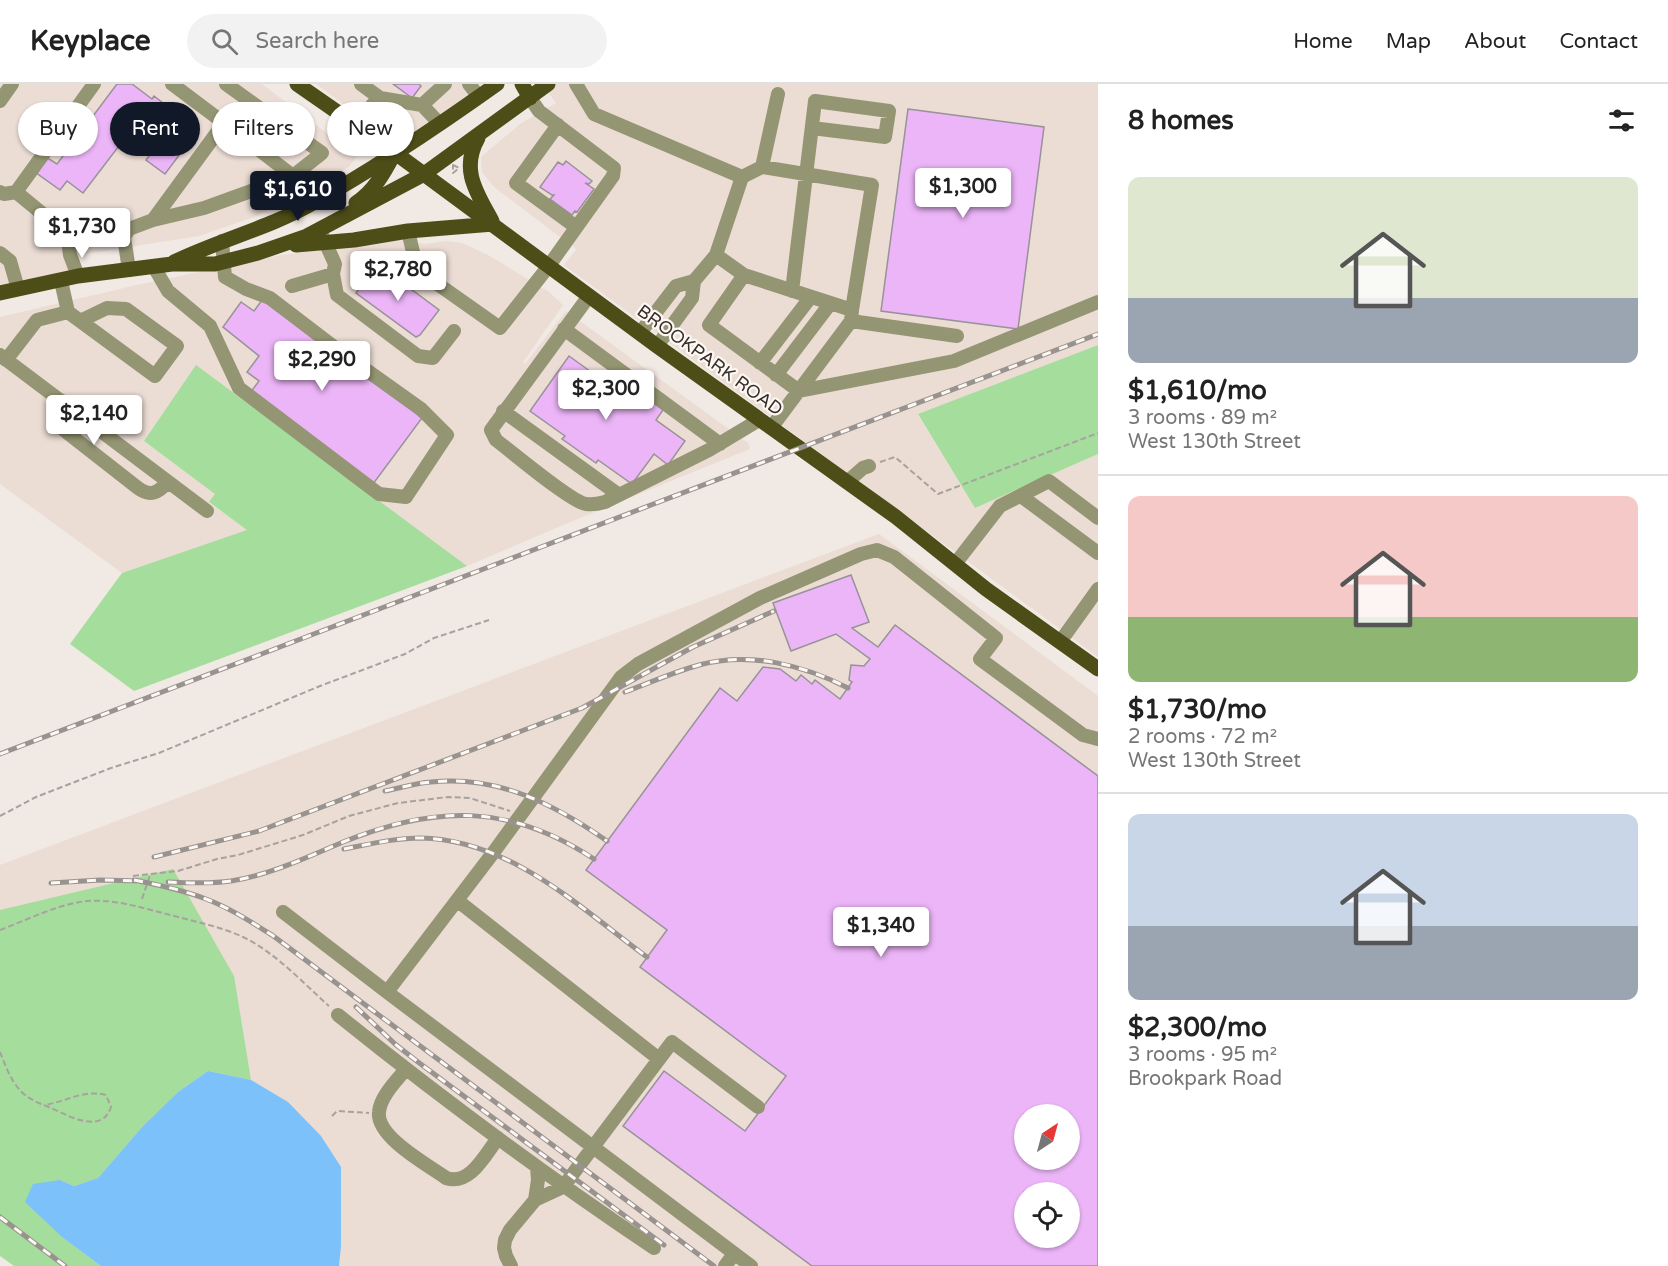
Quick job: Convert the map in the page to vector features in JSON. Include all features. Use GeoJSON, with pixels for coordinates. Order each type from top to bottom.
{"type":"FeatureCollection","features":[{"type":"Feature","properties":{"kind":"main road"},"geometry":{"type":"LineString","coordinates":[[414,140],[497,84]]}},
{"type":"Feature","properties":{"kind":"main road"},"geometry":{"type":"LineString","coordinates":[[522,84],[530,98]]}},
{"type":"Feature","properties":{"kind":"main road"},"geometry":{"type":"LineString","coordinates":[[322,236],[342,219],[424,174],[548,84]]}},
{"type":"Feature","properties":{"kind":"main road","name":"BROOKPARK ROAD"},"geometry":{"type":"LineString","coordinates":[[307,87],[327,103]]}},
{"type":"Feature","properties":{"kind":"main road"},"geometry":{"type":"LineString","coordinates":[[0,293],[78,276],[172,264],[215,264],[322,236],[354,240],[408,231],[493,224],[474,188],[468,163],[471,149],[479,136]]}},
{"type":"Feature","properties":{"kind":"main road"},"geometry":{"type":"LineString","coordinates":[[172,264],[312,204],[389,156]]}},
{"type":"Feature","properties":{"kind":"main road"},"geometry":{"type":"LineString","coordinates":[[342,219],[352,206],[364,198],[377,183],[393,156]]}},
{"type":"Feature","properties":{"kind":"main road","name":"BROOKPARK ROAD"},"geometry":{"type":"LineString","coordinates":[[400,156],[548,267],[896,517],[986,589],[1098,669]]}},
{"type":"Feature","properties":{"kind":"main road"},"geometry":{"type":"LineString","coordinates":[[312,204],[314,218],[322,236]]}},
{"type":"Feature","properties":{"kind":"street"},"geometry":{"type":"LineString","coordinates":[[0,101],[12,84]]}},
{"type":"Feature","properties":{"kind":"street"},"geometry":{"type":"LineString","coordinates":[[0,192],[4,194],[15,192],[94,84]]}},
{"type":"Feature","properties":{"kind":"street"},"geometry":{"type":"LineString","coordinates":[[172,84],[212,114]]}},
{"type":"Feature","properties":{"kind":"street"},"geometry":{"type":"LineString","coordinates":[[129,270],[124,237],[129,230],[153,220],[204,208],[293,176],[322,153],[226,84]]}},
{"type":"Feature","properties":{"kind":"street"},"geometry":{"type":"LineString","coordinates":[[361,84],[380,98],[422,105],[440,123]]}},
{"type":"Feature","properties":{"kind":"street"},"geometry":{"type":"LineString","coordinates":[[469,84],[479,97]]}},
{"type":"Feature","properties":{"kind":"street"},"geometry":{"type":"LineString","coordinates":[[576,84],[594,114],[742,177]]}},
{"type":"Feature","properties":{"kind":"street"},"geometry":{"type":"LineString","coordinates":[[422,105],[437,86]]}},
{"type":"Feature","properties":{"kind":"street"},"geometry":{"type":"LineString","coordinates":[[762,167],[778,94]]}},
{"type":"Feature","properties":{"kind":"street"},"geometry":{"type":"LineString","coordinates":[[375,102],[380,98]]}},
{"type":"Feature","properties":{"kind":"street"},"geometry":{"type":"LineString","coordinates":[[408,231],[413,252],[423,273],[500,328],[548,267],[614,176],[614,168],[539,111],[530,98]]}},
{"type":"Feature","properties":{"kind":"street"},"geometry":{"type":"LineString","coordinates":[[792,291],[815,101],[889,111],[885,137],[812,128]]}},
{"type":"Feature","properties":{"kind":"street"},"geometry":{"type":"LineString","coordinates":[[558,125],[516,183],[576,227]]}},
{"type":"Feature","properties":{"kind":"street"},"geometry":{"type":"LineString","coordinates":[[153,220],[212,139]]}},
{"type":"Feature","properties":{"kind":"street"},"geometry":{"type":"LineString","coordinates":[[267,156],[293,176]]}},
{"type":"Feature","properties":{"kind":"street"},"geometry":{"type":"LineString","coordinates":[[589,296],[491,430],[492,435],[568,494],[579,502],[594,505],[765,424],[799,391],[852,316],[872,185],[762,167],[742,177],[716,255],[694,281],[692,298],[657,346]]}},
{"type":"Feature","properties":{"kind":"street"},"geometry":{"type":"LineString","coordinates":[[15,192],[67,234],[124,237]]}},
{"type":"Feature","properties":{"kind":"street"},"geometry":{"type":"LineString","coordinates":[[67,234],[70,255],[78,276]]}},
{"type":"Feature","properties":{"kind":"street"},"geometry":{"type":"LineString","coordinates":[[322,236],[335,264],[333,274],[338,295],[418,356],[433,358],[454,332]]}},
{"type":"Feature","properties":{"kind":"street"},"geometry":{"type":"LineString","coordinates":[[154,267],[168,291],[210,326],[239,388],[379,494],[406,497],[447,435],[421,409],[270,298],[246,289],[225,277],[222,241]]}},
{"type":"Feature","properties":{"kind":"street"},"geometry":{"type":"LineString","coordinates":[[0,253],[10,261],[18,289]]}},
{"type":"Feature","properties":{"kind":"street"},"geometry":{"type":"LineString","coordinates":[[716,255],[744,275],[830,304],[852,316],[957,336]]}},
{"type":"Feature","properties":{"kind":"street"},"geometry":{"type":"LineString","coordinates":[[292,286],[333,274]]}},
{"type":"Feature","properties":{"kind":"street"},"geometry":{"type":"LineString","coordinates":[[744,275],[709,324],[799,391],[954,361],[1098,302]]}},
{"type":"Feature","properties":{"kind":"street"},"geometry":{"type":"LineString","coordinates":[[62,280],[68,312],[80,321],[155,376],[177,346],[126,309],[107,308],[80,321]]}},
{"type":"Feature","properties":{"kind":"street"},"geometry":{"type":"LineString","coordinates":[[640,333],[676,286],[694,281]]}},
{"type":"Feature","properties":{"kind":"street"},"geometry":{"type":"LineString","coordinates":[[760,363],[810,298]]}},
{"type":"Feature","properties":{"kind":"street"},"geometry":{"type":"LineString","coordinates":[[777,375],[830,304]]}},
{"type":"Feature","properties":{"kind":"street"},"geometry":{"type":"LineString","coordinates":[[68,312],[37,320],[3,358],[207,512]]}},
{"type":"Feature","properties":{"kind":"street"},"geometry":{"type":"LineString","coordinates":[[564,329],[720,444]]}},
{"type":"Feature","properties":{"kind":"street"},"geometry":{"type":"LineString","coordinates":[[60,400],[56,409],[63,429],[138,488],[145,493],[152,494],[162,489],[168,482]]}},
{"type":"Feature","properties":{"kind":"street"},"geometry":{"type":"LineString","coordinates":[[503,411],[619,495]]}},
{"type":"Feature","properties":{"kind":"street"},"geometry":{"type":"LineString","coordinates":[[847,482],[863,468],[869,466]]}},
{"type":"Feature","properties":{"kind":"street"},"geometry":{"type":"LineString","coordinates":[[955,564],[1000,506],[1049,481],[1098,518]]}},
{"type":"Feature","properties":{"kind":"street"},"geometry":{"type":"LineString","coordinates":[[1021,495],[1098,553]]}},
{"type":"Feature","properties":{"kind":"street"},"geometry":{"type":"LineString","coordinates":[[387,992],[458,901],[621,677],[638,664],[760,598],[861,554],[877,550],[894,557],[996,639],[980,659],[1083,735],[1098,739]]}},
{"type":"Feature","properties":{"kind":"street"},"geometry":{"type":"LineString","coordinates":[[1060,642],[1098,589]]}},
{"type":"Feature","properties":{"kind":"street"},"geometry":{"type":"LineString","coordinates":[[458,901],[659,1059]]}},
{"type":"Feature","properties":{"kind":"street"},"geometry":{"type":"LineString","coordinates":[[283,912],[750,1266]]}},
{"type":"Feature","properties":{"kind":"street"},"geometry":{"type":"LineString","coordinates":[[338,1015],[406,1070],[563,1187],[654,1248]]}},
{"type":"Feature","properties":{"kind":"street"},"geometry":{"type":"LineString","coordinates":[[511,1266],[506,1256],[505,1240],[510,1230],[535,1200],[563,1187],[672,1042],[758,1107]]}},
{"type":"Feature","properties":{"kind":"street"},"geometry":{"type":"LineString","coordinates":[[406,1070],[384,1098],[378,1113],[389,1137],[452,1180],[466,1177],[472,1172],[498,1138]]}},
{"type":"Feature","properties":{"kind":"street"},"geometry":{"type":"LineString","coordinates":[[535,1200],[537,1167]]}},
{"type":"Feature","properties":{"kind":"street"},"geometry":{"type":"LineString","coordinates":[[725,1266],[734,1254]]}},
{"type":"Feature","properties":{"kind":"path"},"geometry":{"type":"LineString","coordinates":[[869,466],[895,457],[938,494],[1098,433]]}},
{"type":"Feature","properties":{"kind":"path"},"geometry":{"type":"LineString","coordinates":[[0,816],[36,797],[111,768],[159,753],[320,686],[405,654],[434,638],[489,620]]}},
{"type":"Feature","properties":{"kind":"path"},"geometry":{"type":"LineString","coordinates":[[133,876],[178,871],[268,846],[349,816],[398,803],[448,797],[470,798],[510,811],[520,817]]}},
{"type":"Feature","properties":{"kind":"path"},"geometry":{"type":"LineString","coordinates":[[142,899],[150,875]]}},
{"type":"Feature","properties":{"kind":"path"},"geometry":{"type":"LineString","coordinates":[[0,930],[70,904],[99,901],[136,906],[219,928],[242,937],[262,949],[294,974],[338,1015]]}},
{"type":"Feature","properties":{"kind":"path"},"geometry":{"type":"LineString","coordinates":[[0,1052],[17,1088],[33,1100],[72,1118],[85,1122],[97,1122],[105,1118],[111,1107],[106,1095],[96,1092],[84,1093],[44,1105]]}},
{"type":"Feature","properties":{"kind":"path"},"geometry":{"type":"LineString","coordinates":[[332,1116],[337,1111],[378,1113]]}},
{"type":"Feature","properties":{"kind":"shaded area"},"geometry":{"type":"Polygon","coordinates":[[[0,84],[262,84],[286,102],[212,102],[212,156],[315,156],[315,124],[327,133],[327,156],[357,156],[349,167],[257,216],[199,236],[65,257],[87,273],[0,289],[0,84]]]}},
{"type":"Feature","properties":{"kind":"shaded area"},"geometry":{"type":"Polygon","coordinates":[[[316,84],[485,84],[414,132],[414,102],[341,102],[316,84]]]}},
{"type":"Feature","properties":{"kind":"shaded area"},"geometry":{"type":"Polygon","coordinates":[[[557,84],[1098,84],[1098,345],[918,415],[975,508],[1098,454],[1098,657],[564,265],[579,246],[576,249],[494,187],[482,172],[481,157],[520,124],[556,103],[548,92],[557,84]]]}},
{"type":"Feature","properties":{"kind":"shaded area"},"geometry":{"type":"Polygon","coordinates":[[[396,239],[424,244],[446,241],[462,243],[488,255],[549,292],[563,305],[523,362],[525,364],[566,311],[748,443],[750,449],[467,566],[196,366],[144,441],[216,494],[209,503],[248,530],[122,573],[0,484],[0,317],[276,256],[396,239]]]}},
{"type":"Feature","properties":{"kind":"shaded area"},"geometry":{"type":"Polygon","coordinates":[[[879,534],[1098,696],[1098,1266],[35,1266],[0,1235],[0,865],[879,534]]]}},
{"type":"Feature","properties":{"kind":"green space"},"geometry":{"type":"Polygon","coordinates":[[[1098,345],[1098,454],[975,508],[918,414],[1098,345]]]}},
{"type":"Feature","properties":{"kind":"green space"},"geometry":{"type":"Polygon","coordinates":[[[196,365],[467,566],[134,691],[70,644],[122,573],[247,530],[209,502],[215,494],[144,441],[196,365]]]}},
{"type":"Feature","properties":{"kind":"green space"},"geometry":{"type":"Polygon","coordinates":[[[173,869],[234,976],[251,1080],[208,1071],[178,1092],[143,1126],[98,1178],[74,1186],[60,1180],[62,1237],[101,1266],[14,1266],[0,1256],[0,910],[173,869]]]}},
{"type":"Feature","properties":{"kind":"water"},"geometry":{"type":"Polygon","coordinates":[[[208,1071],[251,1080],[288,1102],[321,1136],[341,1167],[339,1266],[101,1266],[62,1237],[25,1202],[33,1184],[60,1180],[74,1186],[98,1178],[143,1126],[178,1092],[208,1071]]]}},
{"type":"Feature","properties":{"kind":"building"},"geometry":{"type":"Polygon","coordinates":[[[117,84],[132,84],[152,99],[154,96],[162,102],[110,102],[111,156],[83,193],[67,181],[60,190],[35,172],[46,157],[57,164],[63,156],[98,156],[98,109],[117,84]]]}},
{"type":"Feature","properties":{"kind":"building"},"geometry":{"type":"Polygon","coordinates":[[[393,84],[419,84],[421,86],[412,98],[393,84]]]}},
{"type":"Feature","properties":{"kind":"building"},"geometry":{"type":"Polygon","coordinates":[[[908,109],[1044,127],[1018,329],[881,311],[908,109]]]}},
{"type":"Feature","properties":{"kind":"building"},"geometry":{"type":"Polygon","coordinates":[[[149,156],[178,156],[165,174],[146,160],[149,156]]]}},
{"type":"Feature","properties":{"kind":"building"},"geometry":{"type":"Polygon","coordinates":[[[566,161],[592,181],[589,184],[585,183],[594,189],[577,212],[575,211],[572,215],[550,199],[554,195],[540,187],[558,162],[563,165],[566,161]]]}},
{"type":"Feature","properties":{"kind":"building"},"geometry":{"type":"Polygon","coordinates":[[[384,269],[439,310],[420,335],[416,337],[356,293],[361,286],[360,281],[384,269]]]}},
{"type":"Feature","properties":{"kind":"building"},"geometry":{"type":"Polygon","coordinates":[[[262,300],[422,418],[373,484],[250,393],[259,381],[247,372],[259,356],[223,327],[241,302],[254,311],[262,300]]]}},
{"type":"Feature","properties":{"kind":"building"},"geometry":{"type":"Polygon","coordinates":[[[569,356],[623,395],[630,385],[663,410],[656,420],[685,441],[668,465],[654,454],[632,484],[598,460],[596,463],[562,439],[565,436],[530,411],[569,356]]]}},
{"type":"Feature","properties":{"kind":"building"},"geometry":{"type":"Polygon","coordinates":[[[851,575],[869,622],[852,628],[878,647],[895,625],[1098,776],[1098,1266],[812,1266],[623,1126],[664,1071],[745,1131],[786,1076],[640,967],[667,930],[586,870],[720,688],[737,701],[763,667],[780,669],[796,681],[801,675],[812,684],[815,680],[840,699],[852,682],[849,680],[851,665],[864,666],[870,659],[836,634],[791,651],[773,603],[851,575]]]}},
{"type":"Feature","properties":{"kind":"railway"},"geometry":{"type":"LineString","coordinates":[[0,754],[1098,334]]}},
{"type":"Feature","properties":{"kind":"railway"},"geometry":{"type":"LineString","coordinates":[[154,857],[259,831],[582,708],[693,647],[774,611]]}},
{"type":"Feature","properties":{"kind":"railway"},"geometry":{"type":"LineString","coordinates":[[625,692],[699,665],[737,659],[794,667],[848,688]]}},
{"type":"Feature","properties":{"kind":"railway"},"geometry":{"type":"LineString","coordinates":[[385,791],[414,784],[456,781],[502,788],[546,804],[607,841]]}},
{"type":"Feature","properties":{"kind":"railway"},"geometry":{"type":"LineString","coordinates":[[168,882],[216,883],[246,878],[288,865],[377,830],[409,821],[440,816],[501,819],[532,828],[563,841],[594,859]]}},
{"type":"Feature","properties":{"kind":"railway"},"geometry":{"type":"LineString","coordinates":[[344,849],[392,840],[421,838],[454,842],[485,850],[514,863],[542,880],[647,957]]}},
{"type":"Feature","properties":{"kind":"railway"},"geometry":{"type":"LineString","coordinates":[[51,883],[100,880],[141,881]]}},
{"type":"Feature","properties":{"kind":"railway"},"geometry":{"type":"LineString","coordinates":[[134,880],[180,890],[206,899],[232,911],[272,935],[714,1266]]}},
{"type":"Feature","properties":{"kind":"railway"},"geometry":{"type":"LineString","coordinates":[[356,1007],[418,1062],[664,1245]]}},
{"type":"Feature","properties":{"kind":"railway"},"geometry":{"type":"LineString","coordinates":[[0,1217],[65,1266]]}}]}
